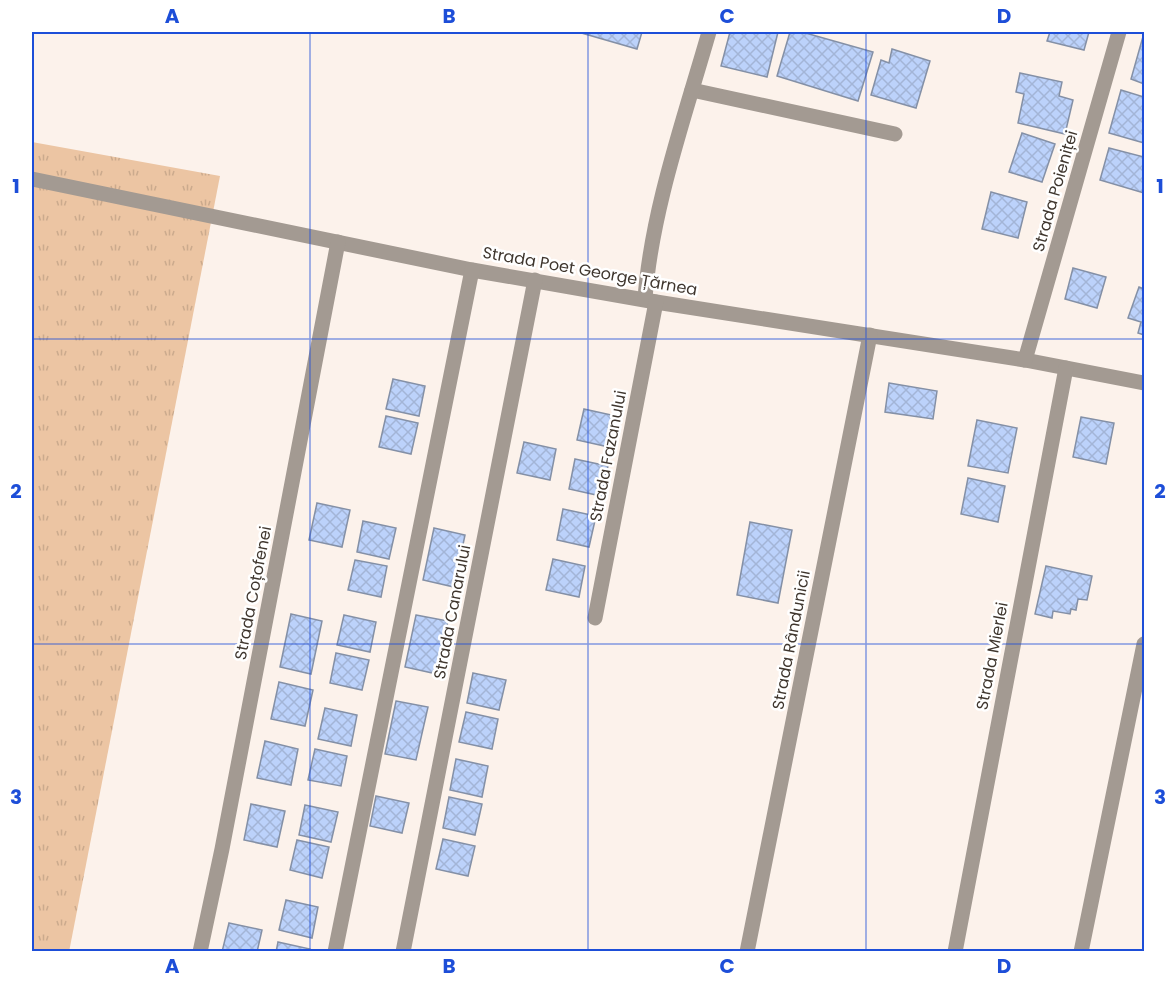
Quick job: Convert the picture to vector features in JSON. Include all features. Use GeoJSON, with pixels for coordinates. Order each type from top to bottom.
{"type":"FeatureCollection","features":[{"type":"Feature","properties":{"kind":"street","name":"Strada Fazanului"},"geometry":{"type":"LineString","coordinates":[[595,618],[650,300],[647,266],[663,197],[709,32]]}},
{"type":"Feature","properties":{"kind":"street","name":"Strada Poieniței"},"geometry":{"type":"LineString","coordinates":[[1025,360],[1119,32]]}},
{"type":"Feature","properties":{"kind":"street"},"geometry":{"type":"LineString","coordinates":[[692,90],[895,134]]}},
{"type":"Feature","properties":{"kind":"street","name":"Strada Poet George Țărnea"},"geometry":{"type":"LineString","coordinates":[[32,179],[472,270],[1025,360],[1144,383]]}},
{"type":"Feature","properties":{"kind":"street","name":"Strada Coțofenei"},"geometry":{"type":"LineString","coordinates":[[200,951],[222,849],[338,242]]}},
{"type":"Feature","properties":{"kind":"street"},"geometry":{"type":"LineString","coordinates":[[335,951],[472,270]]}},
{"type":"Feature","properties":{"kind":"street","name":"Strada Canarului"},"geometry":{"type":"LineString","coordinates":[[403,951],[536,280]]}},
{"type":"Feature","properties":{"kind":"street","name":"Strada Rândunicii"},"geometry":{"type":"LineString","coordinates":[[747,951],[870,336]]}},
{"type":"Feature","properties":{"kind":"street","name":"Strada Mierlei"},"geometry":{"type":"LineString","coordinates":[[955,951],[1066,368]]}},
{"type":"Feature","properties":{"kind":"street"},"geometry":{"type":"LineString","coordinates":[[1081,951],[1144,644]]}},
{"type":"Feature","properties":{"kind":"green space"},"geometry":{"type":"Polygon","coordinates":[[[32,142],[220,176],[69,952],[32,951],[32,142]]]}},
{"type":"Feature","properties":{"kind":"building"},"geometry":{"type":"Polygon","coordinates":[[[578,32],[642,32],[637,49],[578,32]]]}},
{"type":"Feature","properties":{"kind":"building"},"geometry":{"type":"Polygon","coordinates":[[[730,32],[778,32],[767,77],[721,66],[730,32]]]}},
{"type":"Feature","properties":{"kind":"building"},"geometry":{"type":"Polygon","coordinates":[[[790,32],[802,32],[873,52],[858,101],[777,76],[790,32]]]}},
{"type":"Feature","properties":{"kind":"building"},"geometry":{"type":"Polygon","coordinates":[[[1050,32],[1089,32],[1084,50],[1047,41],[1050,32]]]}},
{"type":"Feature","properties":{"kind":"building"},"geometry":{"type":"Polygon","coordinates":[[[1144,33],[1144,84],[1131,79],[1144,33]]]}},
{"type":"Feature","properties":{"kind":"building"},"geometry":{"type":"Polygon","coordinates":[[[892,49],[930,61],[916,108],[871,95],[881,60],[889,63],[892,49]]]}},
{"type":"Feature","properties":{"kind":"building"},"geometry":{"type":"Polygon","coordinates":[[[1020,73],[1062,82],[1059,96],[1073,100],[1065,134],[1018,123],[1024,94],[1016,92],[1020,73]]]}},
{"type":"Feature","properties":{"kind":"building"},"geometry":{"type":"Polygon","coordinates":[[[1121,90],[1144,97],[1144,143],[1109,133],[1121,90]]]}},
{"type":"Feature","properties":{"kind":"building"},"geometry":{"type":"Polygon","coordinates":[[[1022,133],[1055,144],[1042,182],[1009,172],[1022,133]]]}},
{"type":"Feature","properties":{"kind":"building"},"geometry":{"type":"Polygon","coordinates":[[[1109,148],[1144,157],[1144,193],[1100,180],[1109,148]]]}},
{"type":"Feature","properties":{"kind":"building"},"geometry":{"type":"Polygon","coordinates":[[[991,192],[1027,202],[1018,238],[982,229],[991,192]]]}},
{"type":"Feature","properties":{"kind":"building"},"geometry":{"type":"Polygon","coordinates":[[[1073,268],[1106,277],[1097,308],[1065,299],[1073,268]]]}},
{"type":"Feature","properties":{"kind":"building"},"geometry":{"type":"Polygon","coordinates":[[[1139,287],[1144,289],[1144,335],[1138,333],[1141,322],[1128,318],[1139,287]]]}},
{"type":"Feature","properties":{"kind":"building"},"geometry":{"type":"Polygon","coordinates":[[[393,379],[425,386],[419,416],[386,409],[393,379]]]}},
{"type":"Feature","properties":{"kind":"building"},"geometry":{"type":"Polygon","coordinates":[[[889,383],[937,391],[933,419],[885,412],[889,383]]]}},
{"type":"Feature","properties":{"kind":"building"},"geometry":{"type":"Polygon","coordinates":[[[584,409],[616,416],[609,447],[577,440],[584,409]]]}},
{"type":"Feature","properties":{"kind":"building"},"geometry":{"type":"Polygon","coordinates":[[[386,416],[418,423],[411,454],[379,447],[386,416]]]}},
{"type":"Feature","properties":{"kind":"building"},"geometry":{"type":"Polygon","coordinates":[[[1081,417],[1114,423],[1106,464],[1073,457],[1081,417]]]}},
{"type":"Feature","properties":{"kind":"building"},"geometry":{"type":"Polygon","coordinates":[[[977,420],[1017,428],[1008,473],[968,466],[977,420]]]}},
{"type":"Feature","properties":{"kind":"building"},"geometry":{"type":"Polygon","coordinates":[[[524,442],[556,449],[550,480],[517,473],[524,442]]]}},
{"type":"Feature","properties":{"kind":"building"},"geometry":{"type":"Polygon","coordinates":[[[575,459],[608,466],[601,496],[569,489],[575,459]]]}},
{"type":"Feature","properties":{"kind":"building"},"geometry":{"type":"Polygon","coordinates":[[[968,478],[1005,486],[998,522],[961,514],[968,478]]]}},
{"type":"Feature","properties":{"kind":"building"},"geometry":{"type":"Polygon","coordinates":[[[317,503],[350,510],[342,547],[309,540],[317,503]]]}},
{"type":"Feature","properties":{"kind":"building"},"geometry":{"type":"Polygon","coordinates":[[[563,509],[596,516],[589,547],[557,540],[563,509]]]}},
{"type":"Feature","properties":{"kind":"building"},"geometry":{"type":"Polygon","coordinates":[[[363,521],[396,528],[389,559],[357,552],[363,521]]]}},
{"type":"Feature","properties":{"kind":"building"},"geometry":{"type":"Polygon","coordinates":[[[750,522],[792,530],[778,603],[737,595],[750,522]]]}},
{"type":"Feature","properties":{"kind":"building"},"geometry":{"type":"Polygon","coordinates":[[[434,528],[465,535],[454,587],[423,580],[434,528]]]}},
{"type":"Feature","properties":{"kind":"building"},"geometry":{"type":"Polygon","coordinates":[[[553,559],[585,566],[579,597],[546,590],[553,559]]]}},
{"type":"Feature","properties":{"kind":"building"},"geometry":{"type":"Polygon","coordinates":[[[355,560],[387,566],[381,597],[348,590],[355,560]]]}},
{"type":"Feature","properties":{"kind":"building"},"geometry":{"type":"Polygon","coordinates":[[[1046,566],[1092,576],[1087,600],[1078,599],[1076,610],[1071,609],[1070,614],[1053,611],[1052,618],[1035,614],[1046,566]]]}},
{"type":"Feature","properties":{"kind":"building"},"geometry":{"type":"Polygon","coordinates":[[[291,614],[322,621],[311,674],[280,667],[291,614]]]}},
{"type":"Feature","properties":{"kind":"building"},"geometry":{"type":"Polygon","coordinates":[[[344,615],[376,622],[370,652],[337,645],[344,615]]]}},
{"type":"Feature","properties":{"kind":"building"},"geometry":{"type":"Polygon","coordinates":[[[416,615],[448,621],[437,674],[405,667],[416,615]]]}},
{"type":"Feature","properties":{"kind":"building"},"geometry":{"type":"Polygon","coordinates":[[[336,653],[369,660],[362,690],[330,683],[336,653]]]}},
{"type":"Feature","properties":{"kind":"building"},"geometry":{"type":"Polygon","coordinates":[[[473,673],[506,680],[499,710],[467,703],[473,673]]]}},
{"type":"Feature","properties":{"kind":"building"},"geometry":{"type":"Polygon","coordinates":[[[279,682],[313,690],[305,726],[271,719],[279,682]]]}},
{"type":"Feature","properties":{"kind":"building"},"geometry":{"type":"Polygon","coordinates":[[[396,701],[428,707],[416,760],[385,754],[396,701]]]}},
{"type":"Feature","properties":{"kind":"building"},"geometry":{"type":"Polygon","coordinates":[[[325,708],[357,715],[351,746],[318,739],[325,708]]]}},
{"type":"Feature","properties":{"kind":"building"},"geometry":{"type":"Polygon","coordinates":[[[466,712],[498,719],[492,749],[459,742],[466,712]]]}},
{"type":"Feature","properties":{"kind":"building"},"geometry":{"type":"Polygon","coordinates":[[[265,741],[298,749],[291,785],[257,778],[265,741]]]}},
{"type":"Feature","properties":{"kind":"building"},"geometry":{"type":"Polygon","coordinates":[[[315,749],[347,756],[341,786],[308,780],[315,749]]]}},
{"type":"Feature","properties":{"kind":"building"},"geometry":{"type":"Polygon","coordinates":[[[456,759],[488,766],[482,797],[450,790],[456,759]]]}},
{"type":"Feature","properties":{"kind":"building"},"geometry":{"type":"Polygon","coordinates":[[[376,796],[409,803],[402,833],[370,826],[376,796]]]}},
{"type":"Feature","properties":{"kind":"building"},"geometry":{"type":"Polygon","coordinates":[[[449,797],[482,804],[475,835],[443,828],[449,797]]]}},
{"type":"Feature","properties":{"kind":"building"},"geometry":{"type":"Polygon","coordinates":[[[251,804],[285,811],[277,847],[244,840],[251,804]]]}},
{"type":"Feature","properties":{"kind":"building"},"geometry":{"type":"Polygon","coordinates":[[[305,805],[338,812],[331,842],[299,835],[305,805]]]}},
{"type":"Feature","properties":{"kind":"building"},"geometry":{"type":"Polygon","coordinates":[[[443,839],[475,846],[468,876],[436,869],[443,839]]]}},
{"type":"Feature","properties":{"kind":"building"},"geometry":{"type":"Polygon","coordinates":[[[297,840],[329,847],[322,878],[290,870],[297,840]]]}},
{"type":"Feature","properties":{"kind":"building"},"geometry":{"type":"Polygon","coordinates":[[[286,900],[318,907],[312,938],[279,930],[286,900]]]}},
{"type":"Feature","properties":{"kind":"building"},"geometry":{"type":"Polygon","coordinates":[[[229,923],[262,930],[257,952],[222,952],[229,923]]]}},
{"type":"Feature","properties":{"kind":"building"},"geometry":{"type":"Polygon","coordinates":[[[278,942],[310,949],[310,952],[276,952],[278,942]]]}}]}
